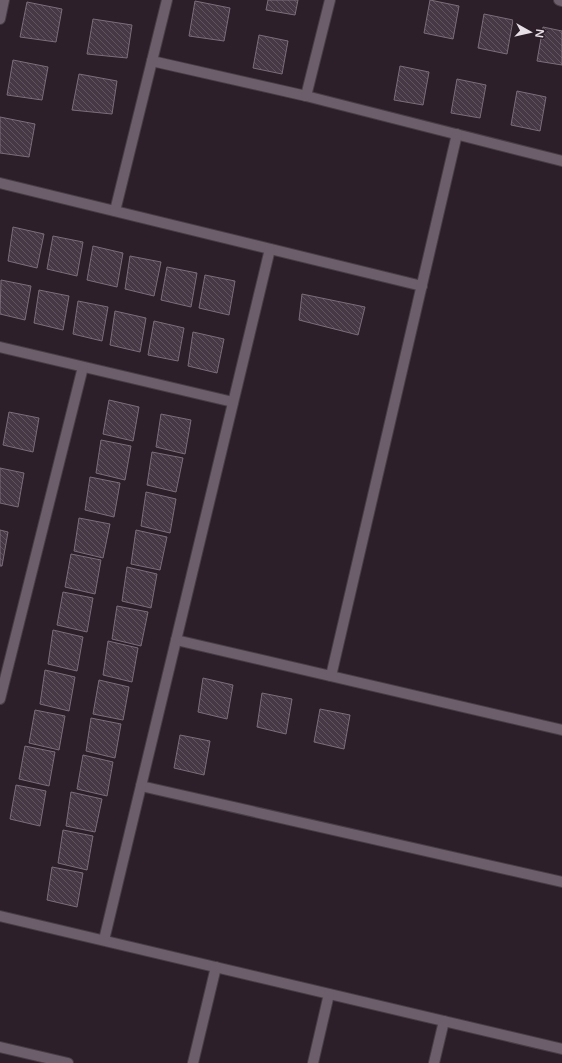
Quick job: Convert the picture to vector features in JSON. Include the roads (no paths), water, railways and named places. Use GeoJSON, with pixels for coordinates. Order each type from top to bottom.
{"type":"FeatureCollection","features":[{"type":"Feature","properties":{"kind":"street"},"geometry":{"type":"LineString","coordinates":[[0,19],[4,0]]}},
{"type":"Feature","properties":{"kind":"street"},"geometry":{"type":"LineString","coordinates":[[115,211],[167,0]]}},
{"type":"Feature","properties":{"kind":"street"},"geometry":{"type":"LineString","coordinates":[[306,96],[330,0]]}},
{"type":"Feature","properties":{"kind":"street"},"geometry":{"type":"LineString","coordinates":[[152,61],[306,96],[562,161]]}},
{"type":"Feature","properties":{"kind":"street"},"geometry":{"type":"LineString","coordinates":[[331,676],[457,134]]}},
{"type":"Feature","properties":{"kind":"street"},"geometry":{"type":"LineString","coordinates":[[0,183],[422,286]]}},
{"type":"Feature","properties":{"kind":"street"},"geometry":{"type":"LineString","coordinates":[[104,940],[270,249]]}},
{"type":"Feature","properties":{"kind":"street"},"geometry":{"type":"LineString","coordinates":[[0,347],[233,402]]}},
{"type":"Feature","properties":{"kind":"street"},"geometry":{"type":"LineString","coordinates":[[0,699],[83,367]]}},
{"type":"Feature","properties":{"kind":"street"},"geometry":{"type":"LineString","coordinates":[[176,640],[562,730]]}},
{"type":"Feature","properties":{"kind":"street"},"geometry":{"type":"LineString","coordinates":[[141,786],[562,882]]}},
{"type":"Feature","properties":{"kind":"street"},"geometry":{"type":"LineString","coordinates":[[0,916],[562,1049]]}},
{"type":"Feature","properties":{"kind":"street"},"geometry":{"type":"LineString","coordinates":[[193,1063],[216,967]]}},
{"type":"Feature","properties":{"kind":"street"},"geometry":{"type":"LineString","coordinates":[[313,1063],[329,994]]}},
{"type":"Feature","properties":{"kind":"street"},"geometry":{"type":"LineString","coordinates":[[434,1063],[444,1021]]}},
{"type":"Feature","properties":{"kind":"street"},"geometry":{"type":"LineString","coordinates":[[0,1046],[68,1063]]}}]}
